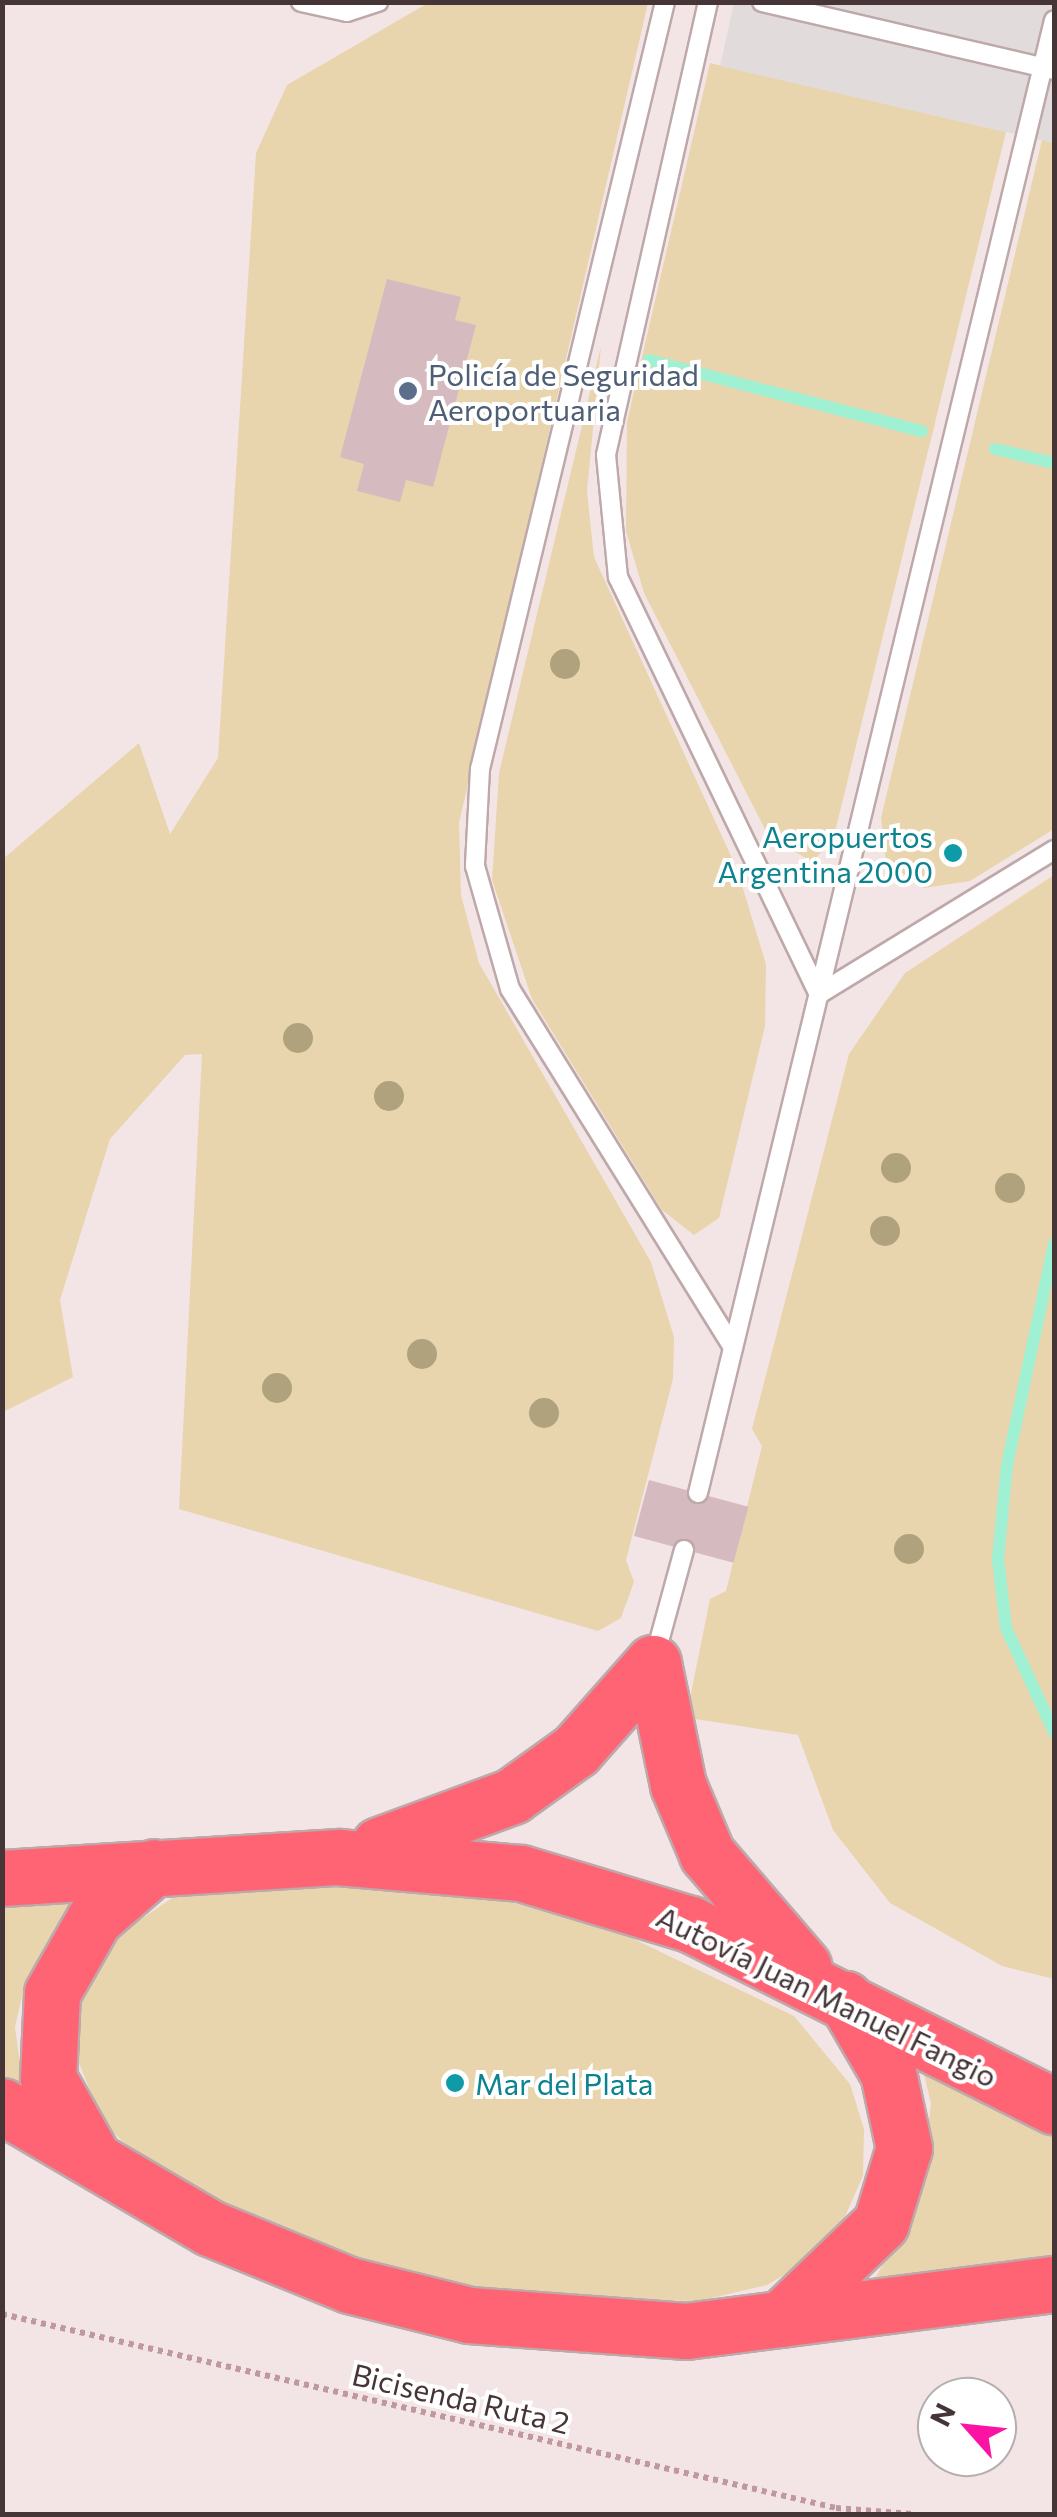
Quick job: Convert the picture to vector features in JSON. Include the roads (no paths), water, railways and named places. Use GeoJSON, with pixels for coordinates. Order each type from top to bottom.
{"type":"FeatureCollection","features":[{"type":"Feature","properties":{"kind":"highway"},"geometry":{"type":"LineString","coordinates":[[338,1858],[512,1796],[576,1750],[654,1663]]}},
{"type":"Feature","properties":{"kind":"highway"},"geometry":{"type":"LineString","coordinates":[[654,1663],[678,1785],[707,1854],[832,1992],[888,2073],[904,2148],[881,2224],[779,2321]]}},
{"type":"Feature","properties":{"kind":"highway","name":"Autovía Juan Manuel Fangio"},"geometry":{"type":"LineString","coordinates":[[2,1878],[338,1858],[462,1861],[566,1883],[690,1924],[1054,2106]]}},
{"type":"Feature","properties":{"kind":"highway"},"geometry":{"type":"LineString","coordinates":[[101,2167],[60,2112],[44,2035],[68,1954],[154,1867]]}},
{"type":"Feature","properties":{"kind":"highway"},"geometry":{"type":"LineString","coordinates":[[2,2106],[101,2167],[282,2260],[411,2303],[617,2331],[779,2321],[1054,2284]]}},
{"type":"Feature","properties":{"kind":"lane"},"geometry":{"type":"LineString","coordinates":[[301,2],[347,12],[378,2]]}},
{"type":"Feature","properties":{"kind":"lane"},"geometry":{"type":"LineString","coordinates":[[665,2],[480,769],[474,866],[510,989],[734,1347]]}},
{"type":"Feature","properties":{"kind":"lane"},"geometry":{"type":"LineString","coordinates":[[708,2],[614,404],[608,542],[819,994]]}},
{"type":"Feature","properties":{"kind":"lane"},"geometry":{"type":"LineString","coordinates":[[762,2],[1049,69]]}},
{"type":"Feature","properties":{"kind":"lane"},"geometry":{"type":"LineString","coordinates":[[698,1493],[1049,69],[1054,20]]}},
{"type":"Feature","properties":{"kind":"lane"},"geometry":{"type":"LineString","coordinates":[[819,994],[1054,850]]}},
{"type":"Feature","properties":{"kind":"lane"},"geometry":{"type":"LineString","coordinates":[[654,1663],[684,1550]]}},
{"type":"Feature","properties":{"kind":"waterway"},"geometry":{"type":"LineString","coordinates":[[649,360],[922,431]]}},
{"type":"Feature","properties":{"kind":"waterway"},"geometry":{"type":"LineString","coordinates":[[995,449],[1054,463]]}},
{"type":"Feature","properties":{"kind":"waterway"},"geometry":{"type":"LineString","coordinates":[[1054,1244],[1007,1465],[998,1559],[1006,1628],[1054,1732]]}},
{"type":"Feature","properties":{"kind":"place","name":"Policía de Seguridad Aeroportuaria"},"geometry":{"type":"Point","coordinates":[408,391]}},
{"type":"Feature","properties":{"kind":"place","name":"Aeropuertos Argentina 2000"},"geometry":{"type":"Point","coordinates":[953,853]}},
{"type":"Feature","properties":{"kind":"place","name":"Mar del Plata"},"geometry":{"type":"Point","coordinates":[455,2083]}}]}
